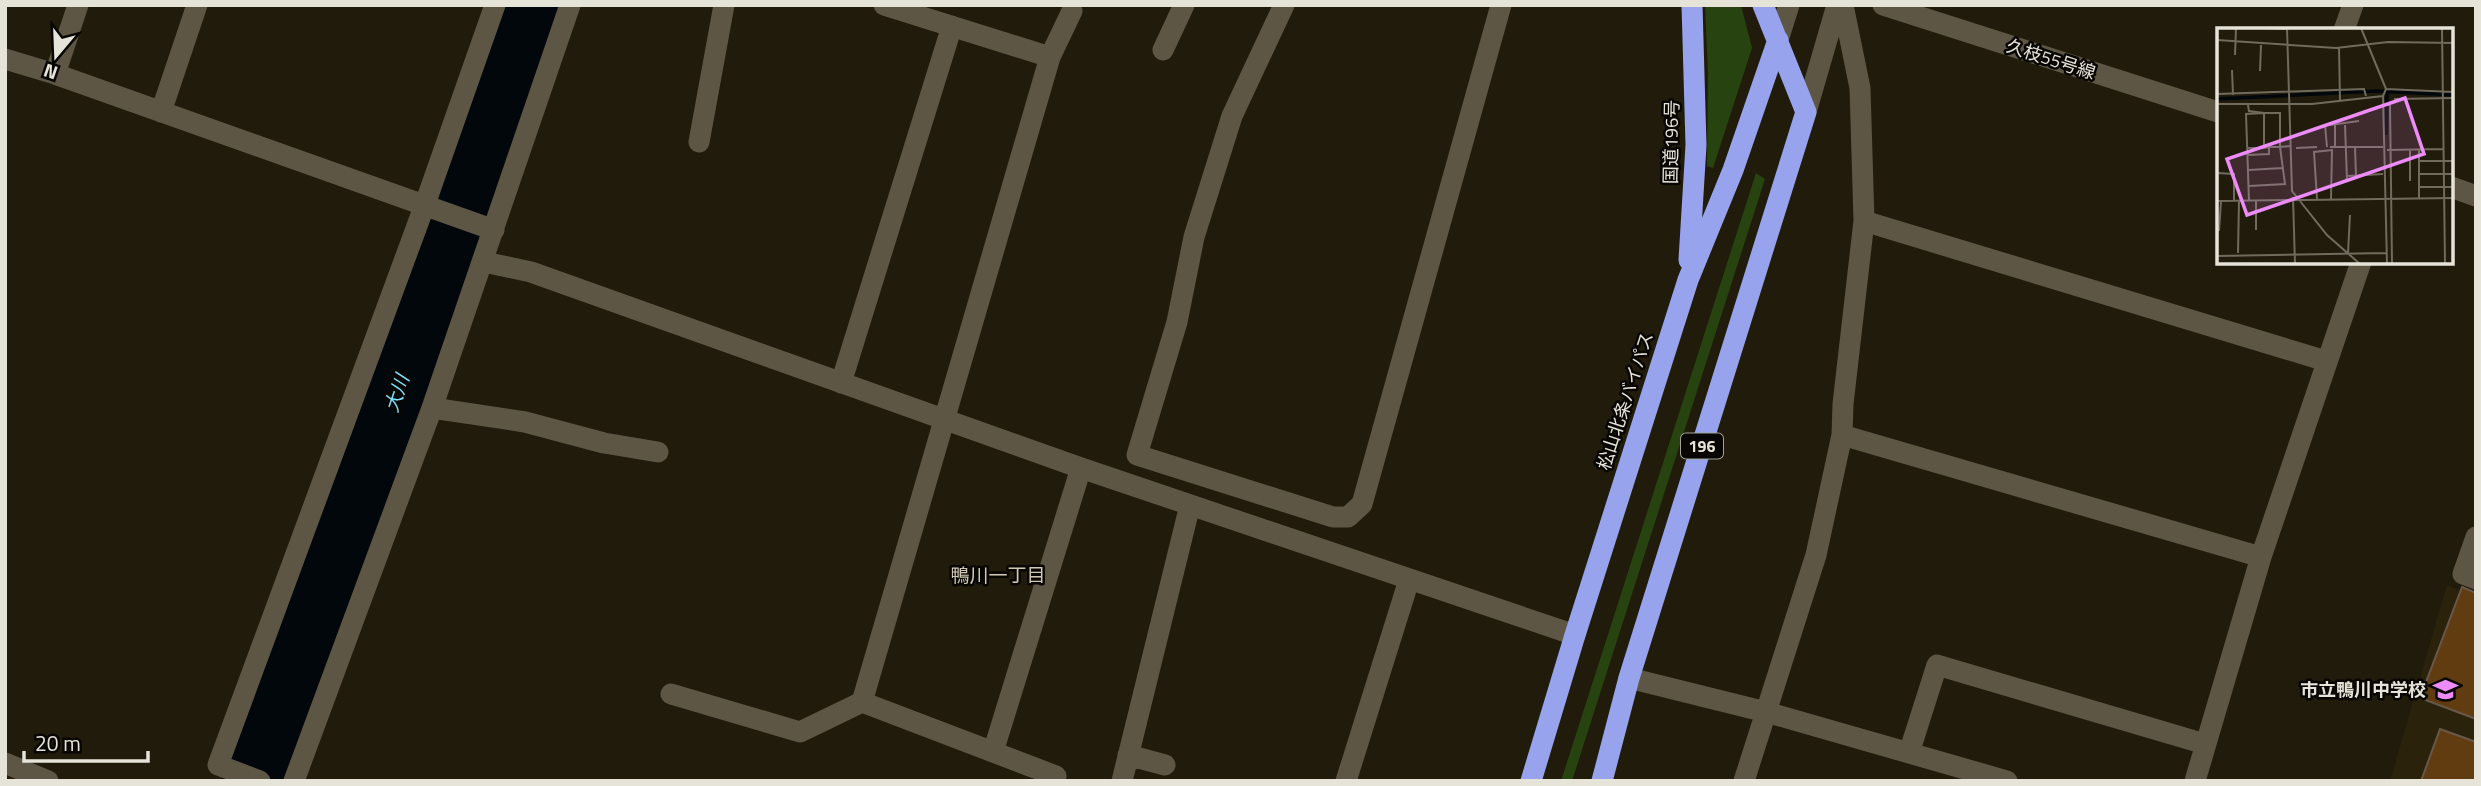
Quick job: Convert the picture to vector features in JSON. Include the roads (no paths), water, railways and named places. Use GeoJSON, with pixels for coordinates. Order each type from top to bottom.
{"type":"FeatureCollection","features":[{"type":"Feature","properties":{"kind":"highway","name":"国道196号"},"geometry":{"type":"LineString","coordinates":[[1688,280],[1696,145],[1692,5]]}},
{"type":"Feature","properties":{"kind":"highway"},"geometry":{"type":"LineString","coordinates":[[1763,5],[1806,112]]}},
{"type":"Feature","properties":{"kind":"highway","name":"松山北条バイパス"},"geometry":{"type":"LineString","coordinates":[[1531,781],[1574,635],[1688,280],[1733,170],[1778,40]]}},
{"type":"Feature","properties":{"kind":"highway","name":"196"},"geometry":{"type":"LineString","coordinates":[[1602,781],[1629,678],[1806,112]]}},
{"type":"Feature","properties":{"kind":"street"},"geometry":{"type":"LineString","coordinates":[[55,74],[78,5]]}},
{"type":"Feature","properties":{"kind":"street"},"geometry":{"type":"LineString","coordinates":[[161,112],[197,5]]}},
{"type":"Feature","properties":{"kind":"street"},"geometry":{"type":"LineString","coordinates":[[260,781],[218,765],[431,209],[495,5]]}},
{"type":"Feature","properties":{"kind":"street"},"geometry":{"type":"LineString","coordinates":[[294,781],[484,262],[486,228],[570,5]]}},
{"type":"Feature","properties":{"kind":"street"},"geometry":{"type":"LineString","coordinates":[[699,142],[724,5]]}},
{"type":"Feature","properties":{"kind":"street"},"geometry":{"type":"LineString","coordinates":[[884,5],[1050,57]]}},
{"type":"Feature","properties":{"kind":"street"},"geometry":{"type":"LineString","coordinates":[[1163,50],[1184,5]]}},
{"type":"Feature","properties":{"kind":"street"},"geometry":{"type":"LineString","coordinates":[[1284,5],[1232,116],[1194,237],[1177,322],[1137,455],[1334,517],[1349,517],[1362,504],[1501,5]]}},
{"type":"Feature","properties":{"kind":"street"},"geometry":{"type":"LineString","coordinates":[[1778,40],[1789,5]]}},
{"type":"Feature","properties":{"kind":"street"},"geometry":{"type":"LineString","coordinates":[[1806,112],[1837,5]]}},
{"type":"Feature","properties":{"kind":"street"},"geometry":{"type":"LineString","coordinates":[[1744,781],[1815,555],[1842,435],[1843,404],[1864,221],[1860,88],[1843,5]]}},
{"type":"Feature","properties":{"kind":"street","name":"久枝55号線"},"geometry":{"type":"LineString","coordinates":[[1883,5],[2217,112]]}},
{"type":"Feature","properties":{"kind":"street"},"geometry":{"type":"LineString","coordinates":[[2345,28],[2353,5]]}},
{"type":"Feature","properties":{"kind":"street"},"geometry":{"type":"LineString","coordinates":[[862,702],[1050,57],[1072,11]]}},
{"type":"Feature","properties":{"kind":"street"},"geometry":{"type":"LineString","coordinates":[[841,383],[952,26]]}},
{"type":"Feature","properties":{"kind":"street"},"geometry":{"type":"LineString","coordinates":[[5,59],[55,74],[486,228]]}},
{"type":"Feature","properties":{"kind":"street"},"geometry":{"type":"LineString","coordinates":[[2453,188],[2476,196]]}},
{"type":"Feature","properties":{"kind":"street"},"geometry":{"type":"LineString","coordinates":[[1864,221],[2326,361]]}},
{"type":"Feature","properties":{"kind":"street"},"geometry":{"type":"LineString","coordinates":[[484,262],[531,272],[1081,468],[1574,635]]}},
{"type":"Feature","properties":{"kind":"street"},"geometry":{"type":"LineString","coordinates":[[2195,781],[2260,557],[2360,264]]}},
{"type":"Feature","properties":{"kind":"street"},"geometry":{"type":"LineString","coordinates":[[432,408],[525,422],[604,443],[658,452]]}},
{"type":"Feature","properties":{"kind":"street"},"geometry":{"type":"LineString","coordinates":[[1842,435],[2260,557]]}},
{"type":"Feature","properties":{"kind":"street"},"geometry":{"type":"LineString","coordinates":[[993,752],[1081,468]]}},
{"type":"Feature","properties":{"kind":"street"},"geometry":{"type":"LineString","coordinates":[[1122,781],[1190,505]]}},
{"type":"Feature","properties":{"kind":"street"},"geometry":{"type":"LineString","coordinates":[[2476,537],[2463,574],[2476,579]]}},
{"type":"Feature","properties":{"kind":"street"},"geometry":{"type":"LineString","coordinates":[[1346,781],[1409,580]]}},
{"type":"Feature","properties":{"kind":"street"},"geometry":{"type":"LineString","coordinates":[[1909,753],[1937,665],[2205,744]]}},
{"type":"Feature","properties":{"kind":"street"},"geometry":{"type":"LineString","coordinates":[[1629,678],[1766,712],[1909,753],[1969,776],[2007,781]]}},
{"type":"Feature","properties":{"kind":"street"},"geometry":{"type":"LineString","coordinates":[[671,694],[800,732],[862,702],[1056,776]]}},
{"type":"Feature","properties":{"kind":"street"},"geometry":{"type":"LineString","coordinates":[[1128,755],[1165,765]]}},
{"type":"Feature","properties":{"kind":"street"},"geometry":{"type":"LineString","coordinates":[[5,763],[48,781]]}},
{"type":"Feature","properties":{"kind":"waterway","name":"大川"},"geometry":{"type":"LineString","coordinates":[[259,781],[335,560],[483,155],[533,5]]}},
{"type":"Feature","properties":{"kind":"place","name":"市立鴨川中学校"},"geometry":{"type":"Point","coordinates":[2446,689]}},
{"type":"Feature","properties":{"kind":"district","name":"鴨川一丁目"},"geometry":{"type":"Point","coordinates":[998,574]}}]}
